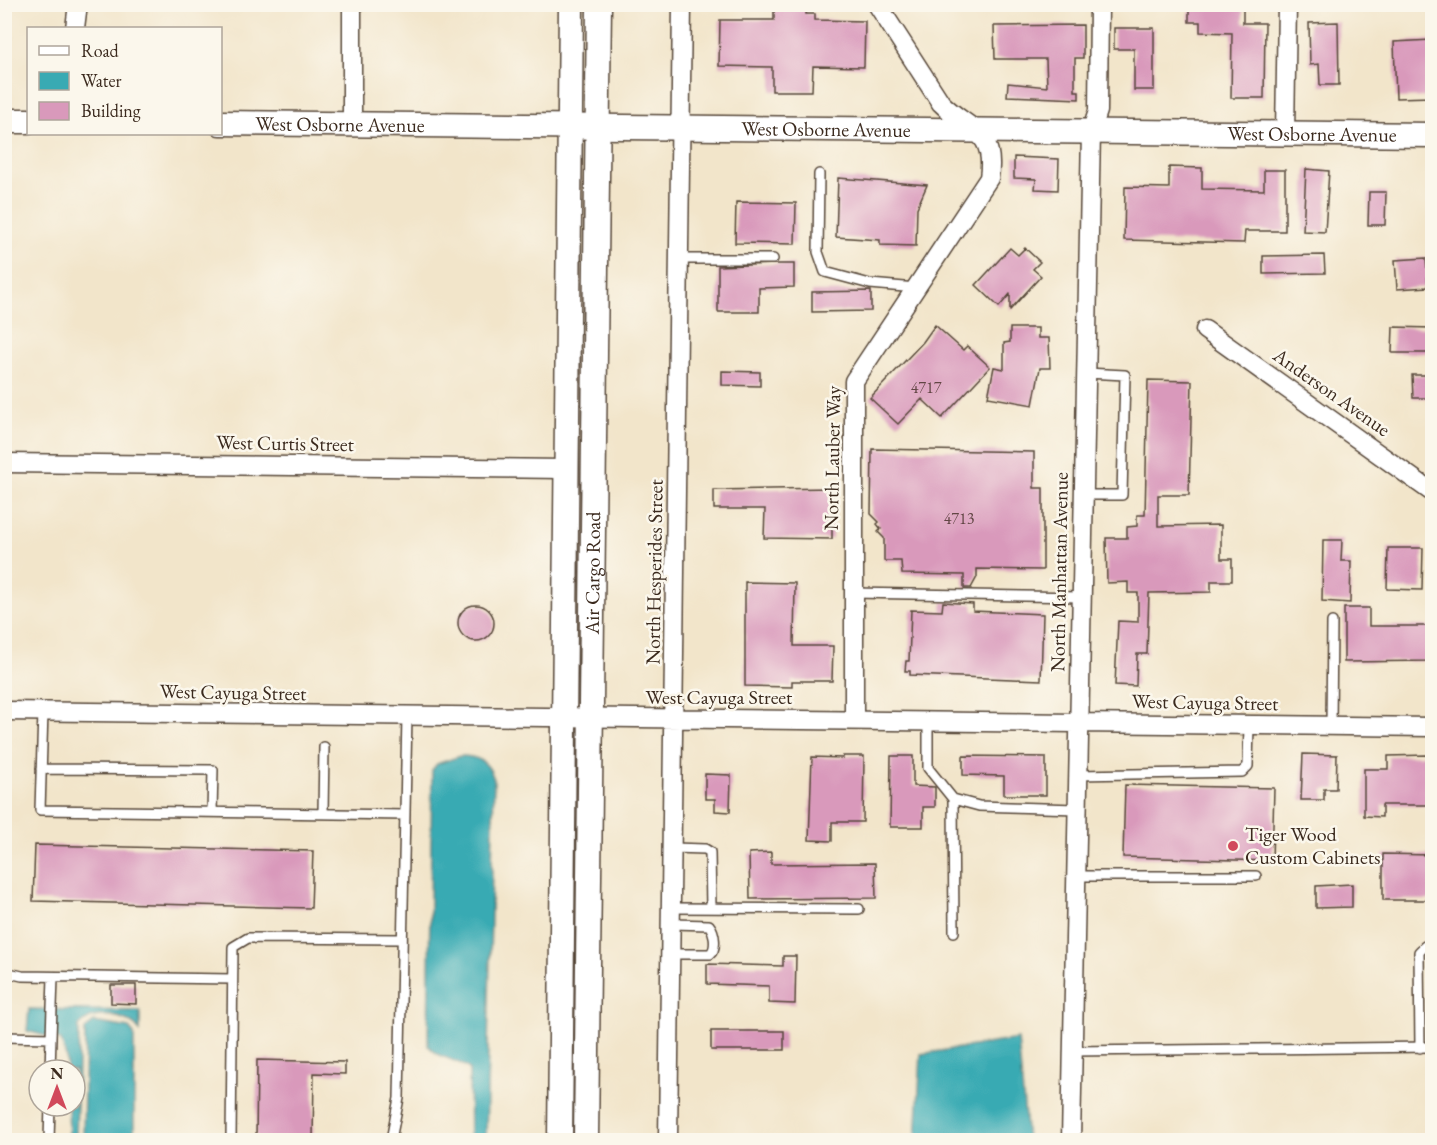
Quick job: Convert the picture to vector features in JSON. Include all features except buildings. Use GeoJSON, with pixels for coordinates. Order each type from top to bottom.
{"type":"FeatureCollection","features":[{"type":"Feature","properties":{"kind":"street"},"geometry":{"type":"LineString","coordinates":[[75,27],[78,4]]}},
{"type":"Feature","properties":{"kind":"street"},"geometry":{"type":"LineString","coordinates":[[352,4],[352,124]]}},
{"type":"Feature","properties":{"kind":"street","name":"Air Cargo Road"},"geometry":{"type":"LineString","coordinates":[[560,1140],[564,469],[571,4]]}},
{"type":"Feature","properties":{"kind":"street","name":"Air Cargo Road"},"geometry":{"type":"LineString","coordinates":[[586,1140],[599,4]]}},
{"type":"Feature","properties":{"kind":"street","name":"North Hesperides Street"},"geometry":{"type":"LineString","coordinates":[[668,1140],[675,719],[682,4]]}},
{"type":"Feature","properties":{"kind":"street"},"geometry":{"type":"LineString","coordinates":[[878,4],[942,103],[952,114],[980,132]]}},
{"type":"Feature","properties":{"kind":"street","name":"North Manhattan Avenue"},"geometry":{"type":"LineString","coordinates":[[1071,1140],[1091,132],[1098,111],[1099,4]]}},
{"type":"Feature","properties":{"kind":"street"},"geometry":{"type":"LineString","coordinates":[[1285,134],[1287,4]]}},
{"type":"Feature","properties":{"kind":"street"},"geometry":{"type":"LineString","coordinates":[[4,121],[27,121]]}},
{"type":"Feature","properties":{"kind":"street","name":"West Osborne Avenue"},"geometry":{"type":"LineString","coordinates":[[222,123],[1432,135]]}},
{"type":"Feature","properties":{"kind":"street","name":"North Lauber Way"},"geometry":{"type":"LineString","coordinates":[[854,720],[854,381],[989,178],[992,158],[980,132]]}},
{"type":"Feature","properties":{"kind":"street","name":"Anderson Avenue"},"geometry":{"type":"LineString","coordinates":[[1205,330],[1432,492]]}},
{"type":"Feature","properties":{"kind":"street","name":"West Curtis Street"},"geometry":{"type":"LineString","coordinates":[[4,463],[564,469]]}},
{"type":"Feature","properties":{"kind":"street","name":"West Cayuga Street"},"geometry":{"type":"LineString","coordinates":[[4,711],[1432,727]]}},
{"type":"Feature","properties":{"kind":"lane"},"geometry":{"type":"LineString","coordinates":[[819,174],[818,252],[825,272],[870,284],[916,288]]}},
{"type":"Feature","properties":{"kind":"lane"},"geometry":{"type":"LineString","coordinates":[[680,259],[773,259]]}},
{"type":"Feature","properties":{"kind":"lane"},"geometry":{"type":"LineString","coordinates":[[1083,495],[1122,495],[1125,387],[1125,375],[1086,373]]}},
{"type":"Feature","properties":{"kind":"lane"},"geometry":{"type":"LineString","coordinates":[[853,593],[1081,597]]}},
{"type":"Feature","properties":{"kind":"lane"},"geometry":{"type":"LineString","coordinates":[[1331,726],[1332,622]]}},
{"type":"Feature","properties":{"kind":"lane"},"geometry":{"type":"LineString","coordinates":[[43,712],[40,810],[405,815]]}},
{"type":"Feature","properties":{"kind":"lane"},"geometry":{"type":"LineString","coordinates":[[391,1140],[399,1098],[407,716]]}},
{"type":"Feature","properties":{"kind":"lane"},"geometry":{"type":"LineString","coordinates":[[928,721],[928,768],[953,799],[979,806],[1077,809]]}},
{"type":"Feature","properties":{"kind":"lane"},"geometry":{"type":"LineString","coordinates":[[1078,775],[1242,772],[1248,766],[1249,725]]}},
{"type":"Feature","properties":{"kind":"lane"},"geometry":{"type":"LineString","coordinates":[[323,814],[324,747]]}},
{"type":"Feature","properties":{"kind":"lane"},"geometry":{"type":"LineString","coordinates":[[41,769],[213,770],[212,812]]}},
{"type":"Feature","properties":{"kind":"lane"},"geometry":{"type":"LineString","coordinates":[[953,799],[954,932]]}},
{"type":"Feature","properties":{"kind":"lane"},"geometry":{"type":"LineString","coordinates":[[673,848],[705,849],[710,852],[711,909]]}},
{"type":"Feature","properties":{"kind":"lane"},"geometry":{"type":"LineString","coordinates":[[1076,876],[1256,876]]}},
{"type":"Feature","properties":{"kind":"lane"},"geometry":{"type":"LineString","coordinates":[[672,916],[711,909],[859,909]]}},
{"type":"Feature","properties":{"kind":"lane"},"geometry":{"type":"LineString","coordinates":[[671,954],[710,954],[713,952],[714,941],[713,930],[709,925],[672,916]]}},
{"type":"Feature","properties":{"kind":"lane"},"geometry":{"type":"LineString","coordinates":[[231,1140],[233,947],[248,938],[402,939]]}},
{"type":"Feature","properties":{"kind":"lane"},"geometry":{"type":"LineString","coordinates":[[1420,1048],[1419,952],[1425,946],[1432,946]]}},
{"type":"Feature","properties":{"kind":"lane"},"geometry":{"type":"LineString","coordinates":[[4,972],[22,976],[53,977],[232,979]]}},
{"type":"Feature","properties":{"kind":"lane"},"geometry":{"type":"LineString","coordinates":[[50,1058],[53,977]]}},
{"type":"Feature","properties":{"kind":"lane"},"geometry":{"type":"LineString","coordinates":[[4,1037],[51,1038]]}},
{"type":"Feature","properties":{"kind":"lane"},"geometry":{"type":"LineString","coordinates":[[1072,1051],[1432,1047]]}},
{"type":"Feature","properties":{"kind":"lane"},"geometry":{"type":"LineString","coordinates":[[49,1140],[50,1118]]}},
{"type":"Feature","properties":{"kind":"water"},"geometry":{"type":"Polygon","coordinates":[[[460,756],[482,761],[489,768],[494,779],[486,1140],[470,1140],[469,1069],[437,1054],[428,1045],[432,770],[437,764],[460,756]]]}},
{"type":"Feature","properties":{"kind":"water"},"geometry":{"type":"Polygon","coordinates":[[[29,1009],[140,1011],[140,1031],[119,1017],[101,1016],[85,1021],[79,1026],[78,1058],[66,1058],[61,1040],[27,1031],[29,1009]]]}},
{"type":"Feature","properties":{"kind":"water"},"geometry":{"type":"Polygon","coordinates":[[[94,1022],[129,1028],[134,1034],[134,1140],[83,1140],[83,1118],[87,1118],[85,1029],[94,1022]]]}},
{"type":"Feature","properties":{"kind":"water"},"geometry":{"type":"Polygon","coordinates":[[[1018,1039],[1027,1140],[916,1140],[921,1054],[1018,1039]]]}},
{"type":"Feature","properties":{"kind":"water"},"geometry":{"type":"Polygon","coordinates":[[[68,1118],[77,1118],[76,1140],[69,1140],[68,1118]]]}},
{"type":"Feature","properties":{"kind":"place","name":"Tiger Wood Custom Cabinets"},"geometry":{"type":"Point","coordinates":[1233,846]}}]}
